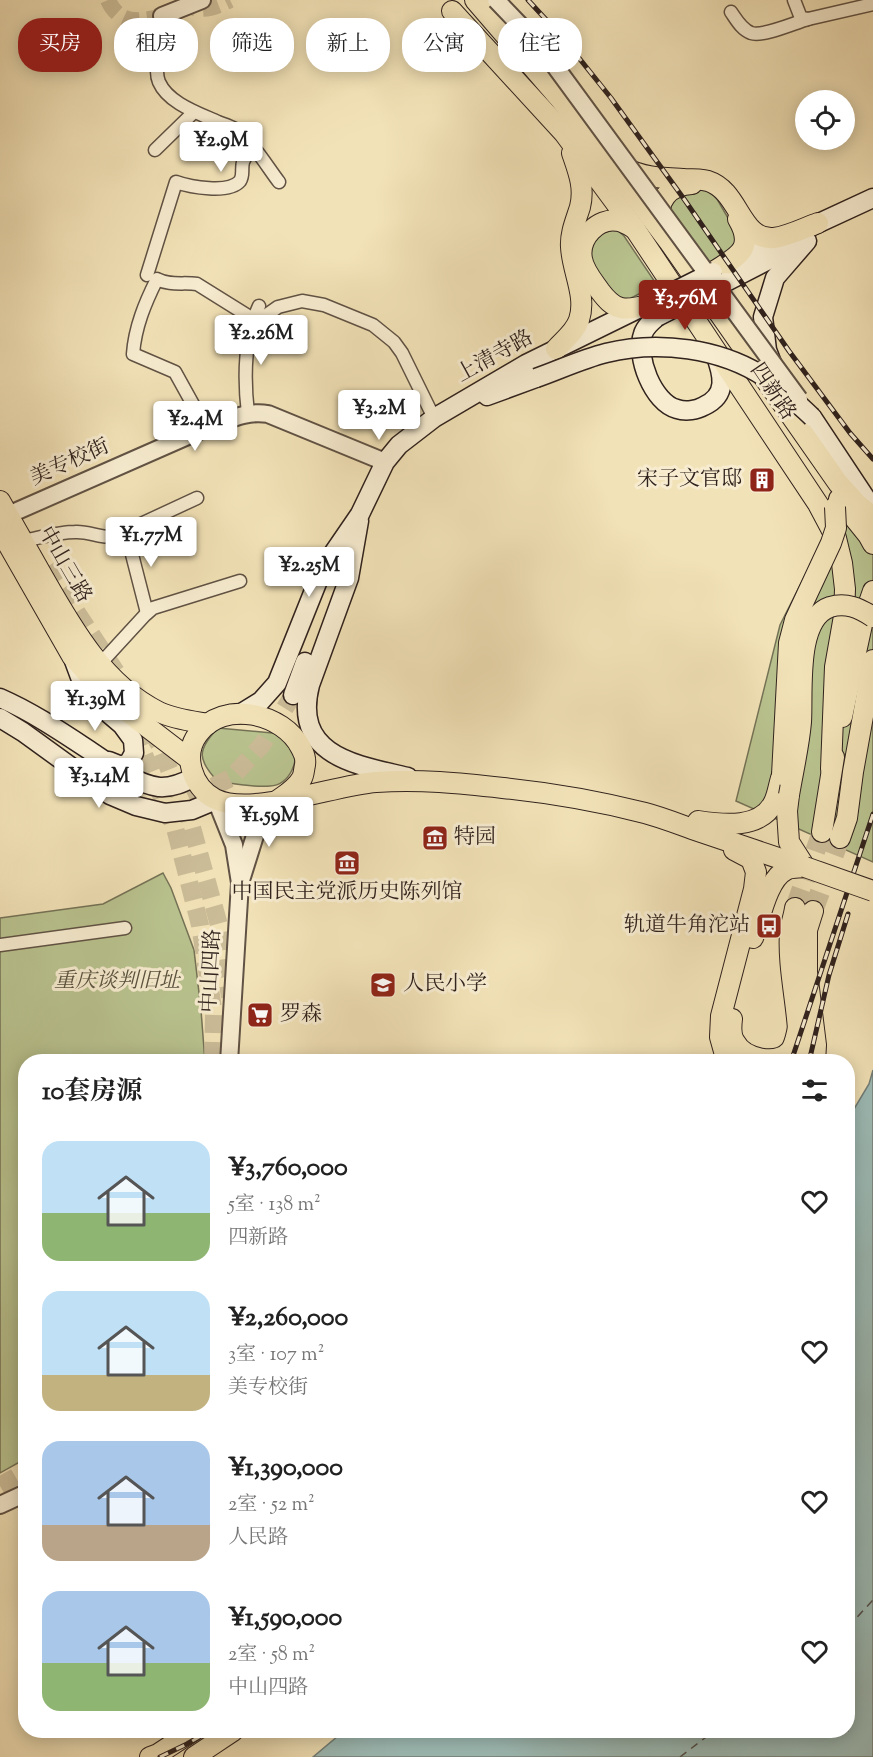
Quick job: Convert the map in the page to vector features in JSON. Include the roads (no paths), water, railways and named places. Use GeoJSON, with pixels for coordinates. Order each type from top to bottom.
{"type":"FeatureCollection","features":[{"type":"Feature","properties":{"kind":"main road","name":"四新路"},"geometry":{"type":"LineString","coordinates":[[475,0],[561,100],[601,151],[805,422],[838,498]]}},
{"type":"Feature","properties":{"kind":"main road","name":"四新路"},"geometry":{"type":"LineString","coordinates":[[452,10],[564,133],[635,229],[818,504],[836,538],[846,589],[835,667],[831,769]]}},
{"type":"Feature","properties":{"kind":"main road"},"geometry":{"type":"LineString","coordinates":[[556,349],[576,326],[581,305],[570,245],[581,204],[582,189],[579,173],[564,133]]}},
{"type":"Feature","properties":{"kind":"main road"},"geometry":{"type":"LineString","coordinates":[[601,151],[634,173],[715,184],[727,193],[748,226],[754,232],[767,238],[784,236],[818,224]]}},
{"type":"Feature","properties":{"kind":"main road"},"geometry":{"type":"LineString","coordinates":[[670,243],[660,221],[660,207],[663,198],[670,190],[679,186],[699,184],[718,190],[741,225],[745,240],[740,254],[719,277]]}},
{"type":"Feature","properties":{"kind":"main road","name":"上清寺路"},"geometry":{"type":"LineString","coordinates":[[719,277],[818,224],[873,198]]}},
{"type":"Feature","properties":{"kind":"main road","name":"上清寺路"},"geometry":{"type":"LineString","coordinates":[[240,714],[261,701],[277,683],[323,568],[360,514],[385,462],[399,445],[440,415],[506,375],[556,349],[873,211]]}},
{"type":"Feature","properties":{"kind":"main road"},"geometry":{"type":"LineString","coordinates":[[635,229],[620,221],[603,223],[588,234],[583,241],[582,258],[587,273],[612,305],[629,309],[651,308],[648,325],[643,334],[641,354],[651,384],[667,404],[677,409],[700,408],[712,402],[719,394],[722,385],[721,373],[708,339]]}},
{"type":"Feature","properties":{"kind":"main road"},"geometry":{"type":"LineString","coordinates":[[805,422],[767,350],[763,317],[775,278],[807,241]]}},
{"type":"Feature","properties":{"kind":"main road"},"geometry":{"type":"LineString","coordinates":[[440,415],[606,353],[649,348],[684,349],[709,354],[735,362],[766,377],[789,396],[805,422],[873,509]]}},
{"type":"Feature","properties":{"kind":"main road"},"geometry":{"type":"LineString","coordinates":[[838,498],[857,504],[873,517]]}},
{"type":"Feature","properties":{"kind":"main road"},"geometry":{"type":"LineString","coordinates":[[838,498],[873,544]]}},
{"type":"Feature","properties":{"kind":"main road"},"geometry":{"type":"LineString","coordinates":[[648,814],[724,825],[753,821],[766,815],[775,801],[782,775],[789,643],[795,620],[831,543],[836,528],[838,498]]}},
{"type":"Feature","properties":{"kind":"main road"},"geometry":{"type":"LineString","coordinates":[[293,695],[360,514]]}},
{"type":"Feature","properties":{"kind":"main road"},"geometry":{"type":"LineString","coordinates":[[360,514],[349,578],[310,685],[307,696],[307,717],[315,736],[329,752],[362,765],[421,780]]}},
{"type":"Feature","properties":{"kind":"main road","name":"中山三路"},"geometry":{"type":"LineString","coordinates":[[2,516],[22,541],[74,630],[100,664],[123,688],[157,711],[182,720],[208,724]]}},
{"type":"Feature","properties":{"kind":"main road","name":"中山三路"},"geometry":{"type":"LineString","coordinates":[[2,516],[72,656],[129,713],[192,768]]}},
{"type":"Feature","properties":{"kind":"main road"},"geometry":{"type":"LineString","coordinates":[[873,591],[863,620],[831,769],[831,835],[847,818],[873,724]]}},
{"type":"Feature","properties":{"kind":"main road"},"geometry":{"type":"LineString","coordinates":[[797,865],[789,842],[787,811],[801,723],[804,645],[812,622],[823,610],[839,604],[858,608],[873,617]]}},
{"type":"Feature","properties":{"kind":"main road"},"geometry":{"type":"LineString","coordinates":[[72,656],[82,685],[102,708],[122,725],[133,740],[134,753],[129,762],[119,765],[104,759]]}},
{"type":"Feature","properties":{"kind":"main road"},"geometry":{"type":"LineString","coordinates":[[847,818],[873,660]]}},
{"type":"Feature","properties":{"kind":"main road"},"geometry":{"type":"LineString","coordinates":[[0,698],[49,724],[140,781],[160,787],[179,785],[192,768]]}},
{"type":"Feature","properties":{"kind":"main road"},"geometry":{"type":"LineString","coordinates":[[0,706],[97,770],[135,791],[157,797],[189,798]]}},
{"type":"Feature","properties":{"kind":"main road"},"geometry":{"type":"LineString","coordinates":[[275,802],[294,789],[303,777],[306,758],[297,738],[280,724],[262,716],[240,714],[218,718],[198,733],[191,746],[192,768],[201,788],[216,800],[238,804],[259,804],[275,802],[351,785],[421,780],[543,792],[596,801],[648,814],[873,891]]}},
{"type":"Feature","properties":{"kind":"main road"},"geometry":{"type":"LineString","coordinates":[[0,718],[110,795],[136,806],[165,813],[192,810],[216,800]]}},
{"type":"Feature","properties":{"kind":"main road"},"geometry":{"type":"LineString","coordinates":[[648,814],[746,855],[754,865],[756,872],[754,889],[721,1016],[720,1037],[725,1054]]}},
{"type":"Feature","properties":{"kind":"main road"},"geometry":{"type":"LineString","coordinates":[[749,1054],[743,1051],[733,1039],[732,1018],[769,891],[776,878],[797,865]]}},
{"type":"Feature","properties":{"kind":"main road"},"geometry":{"type":"LineString","coordinates":[[798,1054],[790,931],[804,910],[815,1054]]}},
{"type":"Feature","properties":{"kind":"main road"},"geometry":{"type":"LineString","coordinates":[[786,1054],[794,1044],[798,1028]]}},
{"type":"Feature","properties":{"kind":"main road"},"geometry":{"type":"LineString","coordinates":[[150,1757],[182,1738]]}},
{"type":"Feature","properties":{"kind":"main road"},"geometry":{"type":"LineString","coordinates":[[194,1757],[222,1738]]}},
{"type":"Feature","properties":{"kind":"street"},"geometry":{"type":"LineString","coordinates":[[202,0],[166,14],[174,28],[157,68],[159,81],[166,94],[194,112],[234,129],[251,146],[279,182]]}},
{"type":"Feature","properties":{"kind":"street"},"geometry":{"type":"LineString","coordinates":[[496,0],[541,46],[805,422]]}},
{"type":"Feature","properties":{"kind":"street"},"geometry":{"type":"LineString","coordinates":[[794,0],[801,18],[808,19]]}},
{"type":"Feature","properties":{"kind":"street"},"geometry":{"type":"LineString","coordinates":[[731,12],[740,25],[749,32],[759,34],[808,19],[873,4]]}},
{"type":"Feature","properties":{"kind":"street"},"geometry":{"type":"LineString","coordinates":[[155,150],[194,112]]}},
{"type":"Feature","properties":{"kind":"street"},"geometry":{"type":"LineString","coordinates":[[147,275],[176,182],[186,186],[206,188],[223,188],[236,184],[241,180],[242,164],[251,146]]}},
{"type":"Feature","properties":{"kind":"street"},"geometry":{"type":"LineString","coordinates":[[206,428],[175,372],[133,354],[134,339],[146,301],[157,279],[174,284],[186,282],[197,284],[253,319],[261,319],[278,308],[302,301],[324,305],[373,325],[398,348],[440,415]]}},
{"type":"Feature","properties":{"kind":"street"},"geometry":{"type":"LineString","coordinates":[[248,414],[245,372],[253,319],[259,306]]}},
{"type":"Feature","properties":{"kind":"street","name":"美专校街"},"geometry":{"type":"LineString","coordinates":[[2,516],[206,428],[238,416],[260,412],[385,462]]}},
{"type":"Feature","properties":{"kind":"street"},"geometry":{"type":"LineString","coordinates":[[22,541],[75,532],[92,533],[106,538],[113,537],[197,498]]}},
{"type":"Feature","properties":{"kind":"street"},"geometry":{"type":"LineString","coordinates":[[126,531],[147,613]]}},
{"type":"Feature","properties":{"kind":"street"},"geometry":{"type":"LineString","coordinates":[[100,664],[153,608],[240,582]]}},
{"type":"Feature","properties":{"kind":"street"},"geometry":{"type":"LineString","coordinates":[[216,800],[234,845],[240,883]]}},
{"type":"Feature","properties":{"kind":"street"},"geometry":{"type":"LineString","coordinates":[[240,883],[258,826],[275,802]]}},
{"type":"Feature","properties":{"kind":"street","name":"中山四路"},"geometry":{"type":"LineString","coordinates":[[229,1054],[240,883]]}},
{"type":"Feature","properties":{"kind":"street"},"geometry":{"type":"LineString","coordinates":[[0,945],[125,928]]}},
{"type":"Feature","properties":{"kind":"street"},"geometry":{"type":"LineString","coordinates":[[0,1505],[18,1497]]}},
{"type":"Feature","properties":{"kind":"water"},"geometry":{"type":"Polygon","coordinates":[[[873,1070],[873,1757],[313,1757],[336,1738],[855,1738],[855,1107],[869,1084],[873,1070]]]}},
{"type":"Feature","properties":{"kind":"tunnel"},"geometry":{"type":"LineString","coordinates":[[108,0],[118,14],[124,18],[146,20],[162,16]]}},
{"type":"Feature","properties":{"kind":"tunnel"},"geometry":{"type":"LineString","coordinates":[[181,1],[193,8],[205,9],[230,0]]}},
{"type":"Feature","properties":{"kind":"tunnel"},"geometry":{"type":"LineString","coordinates":[[47,567],[116,672]]}},
{"type":"Feature","properties":{"kind":"tunnel"},"geometry":{"type":"LineString","coordinates":[[189,798],[231,778],[262,745],[293,695]]}},
{"type":"Feature","properties":{"kind":"tunnel"},"geometry":{"type":"LineString","coordinates":[[150,729],[159,744],[191,824],[219,925],[230,997]]}},
{"type":"Feature","properties":{"kind":"tunnel"},"geometry":{"type":"LineString","coordinates":[[133,731],[175,828],[200,925],[214,1015],[213,1054]]}},
{"type":"Feature","properties":{"kind":"tunnel"},"geometry":{"type":"LineString","coordinates":[[795,908],[822,832]]}},
{"type":"Feature","properties":{"kind":"tunnel"},"geometry":{"type":"LineString","coordinates":[[813,911],[840,838]]}},
{"type":"Feature","properties":{"kind":"tunnel"},"geometry":{"type":"LineString","coordinates":[[0,1486],[18,1476]]}},
{"type":"Feature","properties":{"kind":"railway"},"geometry":{"type":"LineString","coordinates":[[528,0],[563,38],[611,98],[789,351],[850,433],[873,459]]}},
{"type":"Feature","properties":{"kind":"railway"},"geometry":{"type":"LineString","coordinates":[[794,1054],[873,814]]}},
{"type":"Feature","properties":{"kind":"railway"},"geometry":{"type":"LineString","coordinates":[[811,1054],[829,975],[848,914]]}},
{"type":"Feature","properties":{"kind":"railway"},"geometry":{"type":"LineString","coordinates":[[160,1757],[197,1738]]}},
{"type":"Feature","properties":{"kind":"place","name":"宋子文官邸"},"geometry":{"type":"Point","coordinates":[762,480]}},
{"type":"Feature","properties":{"kind":"place","name":"特园"},"geometry":{"type":"Point","coordinates":[435,838]}},
{"type":"Feature","properties":{"kind":"place","name":"中国民主党派历史陈列馆"},"geometry":{"type":"Point","coordinates":[347,863]}},
{"type":"Feature","properties":{"kind":"place","name":"轨道牛角沱站"},"geometry":{"type":"Point","coordinates":[769,926]}},
{"type":"Feature","properties":{"kind":"place","name":"人民小学"},"geometry":{"type":"Point","coordinates":[383,985]}},
{"type":"Feature","properties":{"kind":"place","name":"罗森"},"geometry":{"type":"Point","coordinates":[260,1015]}},
{"type":"Feature","properties":{"kind":"park label","name":"重庆谈判旧址"},"geometry":{"type":"Point","coordinates":[117,982]}}]}
